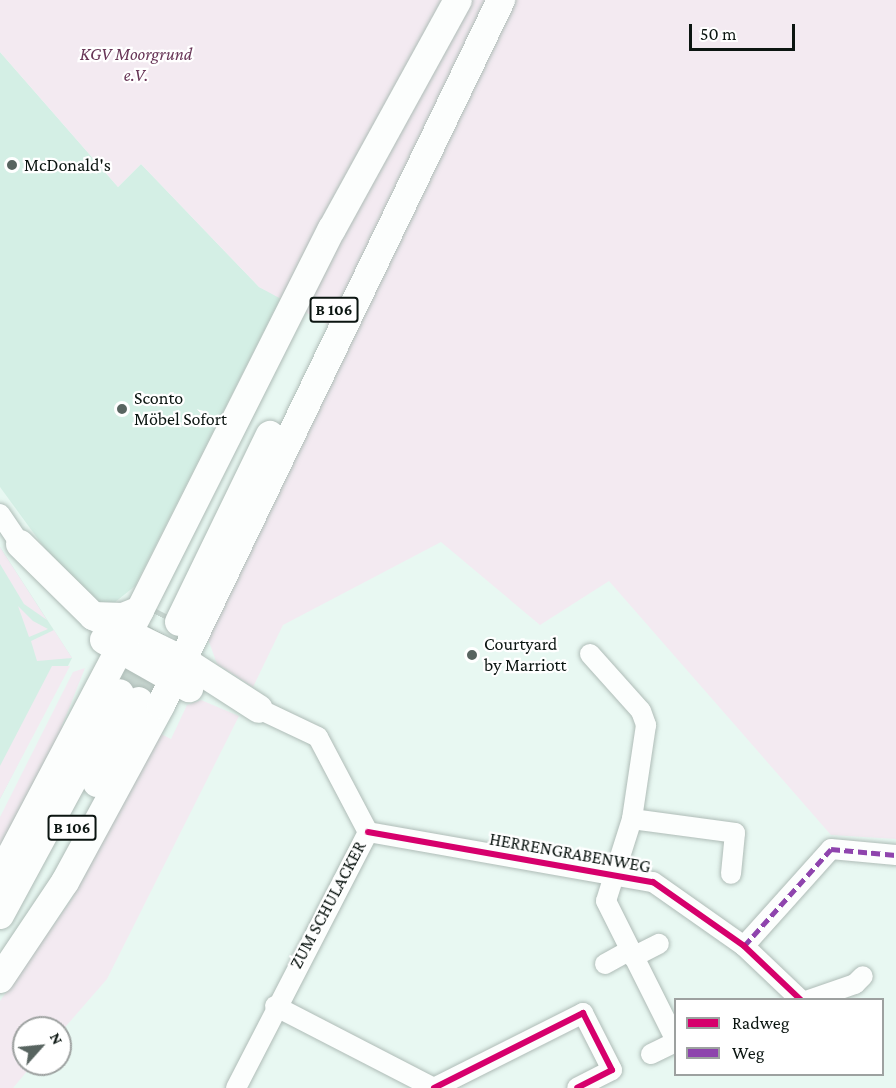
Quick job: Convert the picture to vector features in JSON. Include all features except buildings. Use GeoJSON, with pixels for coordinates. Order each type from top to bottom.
{"type":"FeatureCollection","features":[{"type":"Feature","properties":{"kind":"highway"},"geometry":{"type":"LineString","coordinates":[[0,979],[65,882],[332,229],[458,0]]}},
{"type":"Feature","properties":{"kind":"highway","name":"B 106"},"geometry":{"type":"LineString","coordinates":[[0,915],[155,658],[468,0]]}},
{"type":"Feature","properties":{"kind":"highway","name":"B 106"},"geometry":{"type":"LineString","coordinates":[[0,952],[155,658],[494,0]]}},
{"type":"Feature","properties":{"kind":"highway"},"geometry":{"type":"LineString","coordinates":[[0,876],[155,658],[501,0]]}},
{"type":"Feature","properties":{"kind":"highway"},"geometry":{"type":"LineString","coordinates":[[20,544],[90,623],[259,709]]}},
{"type":"Feature","properties":{"kind":"highway"},"geometry":{"type":"LineString","coordinates":[[90,623],[123,617],[155,658]]}},
{"type":"Feature","properties":{"kind":"street"},"geometry":{"type":"LineString","coordinates":[[0,514],[20,544]]}},
{"type":"Feature","properties":{"kind":"street","name":"HERRENGRABENWEG"},"geometry":{"type":"LineString","coordinates":[[590,654],[641,711],[646,725],[632,819],[612,875],[606,901],[674,1040]]}},
{"type":"Feature","properties":{"kind":"street","name":"ZUM SCHULACKER"},"geometry":{"type":"LineString","coordinates":[[236,1088],[275,1006],[368,832],[318,737],[259,709]]}},
{"type":"Feature","properties":{"kind":"street"},"geometry":{"type":"LineString","coordinates":[[632,819],[735,833],[731,874]]}},
{"type":"Feature","properties":{"kind":"street","name":"HERRENGRABENWEG"},"geometry":{"type":"LineString","coordinates":[[368,832],[653,882],[744,946],[800,998]]}},
{"type":"Feature","properties":{"kind":"street"},"geometry":{"type":"LineString","coordinates":[[744,946],[831,849],[896,855]]}},
{"type":"Feature","properties":{"kind":"street"},"geometry":{"type":"LineString","coordinates":[[605,964],[659,944]]}},
{"type":"Feature","properties":{"kind":"street"},"geometry":{"type":"LineString","coordinates":[[812,998],[855,984],[863,976]]}},
{"type":"Feature","properties":{"kind":"street"},"geometry":{"type":"LineString","coordinates":[[275,1006],[434,1088],[583,1013],[612,1070],[577,1088]]}},
{"type":"Feature","properties":{"kind":"street","name":"HERRENGRABENWEG"},"geometry":{"type":"LineString","coordinates":[[651,1054],[674,1042]]}},
{"type":"Feature","properties":{"kind":"shaded area"},"geometry":{"type":"Polygon","coordinates":[[[0,52],[118,187],[141,164],[259,287],[281,297],[135,586],[114,603],[100,604],[54,561],[0,487],[0,52]]]}},
{"type":"Feature","properties":{"kind":"shaded area"},"geometry":{"type":"Polygon","coordinates":[[[0,547],[72,658],[0,799],[0,547]]]}},
{"type":"Feature","properties":{"kind":"green space","name":"KGV Moorgrund e.V."},"geometry":{"type":"Polygon","coordinates":[[[0,0],[896,0],[896,839],[831,835],[609,581],[540,625],[441,542],[283,625],[253,687],[217,664],[207,636],[351,337],[259,287],[141,164],[118,187],[0,52],[0,0]]]}},
{"type":"Feature","properties":{"kind":"green space"},"geometry":{"type":"Polygon","coordinates":[[[0,547],[47,620],[24,604],[0,564],[0,547]]]}},
{"type":"Feature","properties":{"kind":"green space"},"geometry":{"type":"Polygon","coordinates":[[[18,606],[33,621],[48,629],[29,637],[18,606]]]}},
{"type":"Feature","properties":{"kind":"green space"},"geometry":{"type":"Polygon","coordinates":[[[54,630],[72,658],[37,661],[31,641],[54,630]]]}},
{"type":"Feature","properties":{"kind":"green space"},"geometry":{"type":"Polygon","coordinates":[[[52,666],[70,666],[0,799],[0,766],[52,666]]]}},
{"type":"Feature","properties":{"kind":"green space"},"geometry":{"type":"Polygon","coordinates":[[[85,668],[62,726],[68,729],[0,865],[0,817],[73,672],[85,668]]]}},
{"type":"Feature","properties":{"kind":"green space"},"geometry":{"type":"Polygon","coordinates":[[[201,700],[239,716],[107,979],[72,1019],[72,1016],[12,1016],[12,1076],[23,1076],[13,1088],[0,1088],[0,1001],[73,897],[71,890],[159,733],[171,739],[187,705],[201,700]]]}},
{"type":"Feature","properties":{"kind":"tunnel"},"geometry":{"type":"LineString","coordinates":[[121,691],[161,612]]}},
{"type":"Feature","properties":{"kind":"tunnel"},"geometry":{"type":"LineString","coordinates":[[139,701],[179,622]]}},
{"type":"Feature","properties":{"kind":"marked path"},"geometry":{"type":"LineString","coordinates":[[744,946],[831,849],[896,855]]}},
{"type":"Feature","properties":{"kind":"cycle path"},"geometry":{"type":"LineString","coordinates":[[368,832],[653,882],[744,946],[799,998]]}},
{"type":"Feature","properties":{"kind":"cycle path"},"geometry":{"type":"LineString","coordinates":[[434,1088],[583,1013],[612,1070],[577,1088]]}},
{"type":"Feature","properties":{"kind":"place","name":"McDonald's"},"geometry":{"type":"Point","coordinates":[12,165]}},
{"type":"Feature","properties":{"kind":"place","name":"Sconto Möbel Sofort"},"geometry":{"type":"Point","coordinates":[122,409]}},
{"type":"Feature","properties":{"kind":"place","name":"Courtyard by Marriott"},"geometry":{"type":"Point","coordinates":[472,655]}}]}
